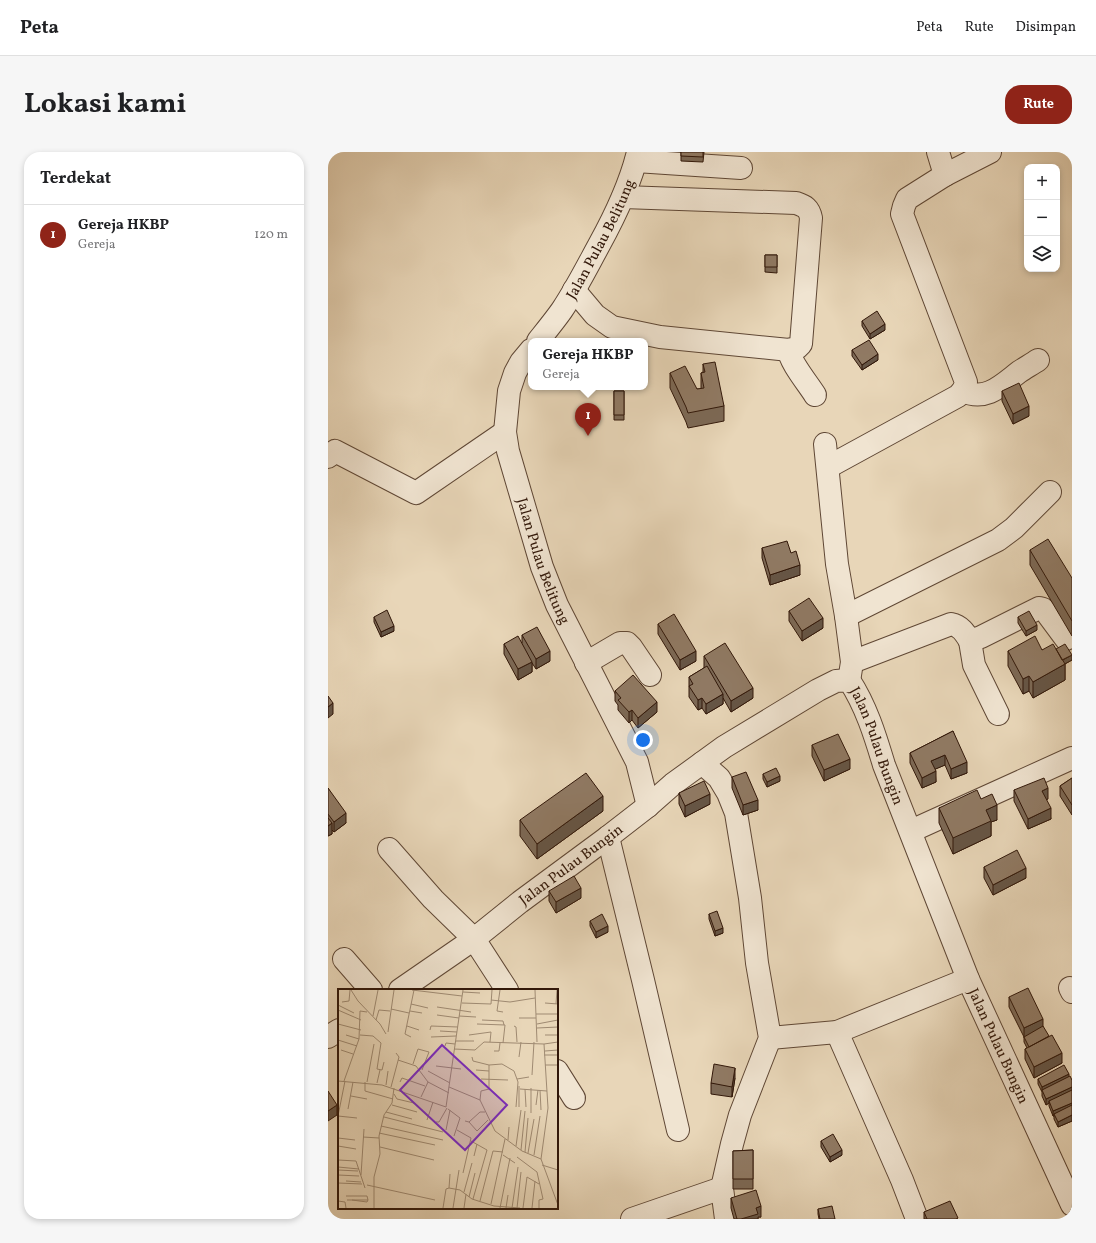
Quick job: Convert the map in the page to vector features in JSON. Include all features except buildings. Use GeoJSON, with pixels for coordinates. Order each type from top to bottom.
{"type":"FeatureCollection","features":[{"type":"Feature","properties":{"kind":"street"},"geometry":{"type":"LineString","coordinates":[[938,152],[945,175]]}},
{"type":"Feature","properties":{"kind":"street"},"geometry":{"type":"LineString","coordinates":[[828,467],[958,396],[963,391],[966,382],[902,214],[907,199],[945,175],[990,152]]}},
{"type":"Feature","properties":{"kind":"street"},"geometry":{"type":"LineString","coordinates":[[637,157],[741,168]]}},
{"type":"Feature","properties":{"kind":"street","name":"Jalan Pulau Belitung"},"geometry":{"type":"LineString","coordinates":[[540,338],[562,310],[612,220],[637,157]]}},
{"type":"Feature","properties":{"kind":"street"},"geometry":{"type":"LineString","coordinates":[[574,290],[595,316],[612,327],[660,337],[789,350],[797,348],[801,344],[811,218],[810,212],[806,208],[796,203],[622,197]]}},
{"type":"Feature","properties":{"kind":"street"},"geometry":{"type":"LineString","coordinates":[[789,350],[792,360],[815,395]]}},
{"type":"Feature","properties":{"kind":"street","name":"Jalan Pulau Belitung"},"geometry":{"type":"LineString","coordinates":[[528,354],[521,362],[509,392],[505,432],[508,451],[542,567],[557,605],[600,655],[637,762],[648,806]]}},
{"type":"Feature","properties":{"kind":"street"},"geometry":{"type":"LineString","coordinates":[[963,391],[971,394],[987,394],[1007,383],[1038,360]]}},
{"type":"Feature","properties":{"kind":"street"},"geometry":{"type":"LineString","coordinates":[[328,457],[335,451],[416,493],[505,432]]}},
{"type":"Feature","properties":{"kind":"street"},"geometry":{"type":"LineString","coordinates":[[825,444],[836,564],[846,616],[850,671],[951,624],[956,625],[962,628],[970,641],[974,665],[998,714]]}},
{"type":"Feature","properties":{"kind":"street"},"geometry":{"type":"LineString","coordinates":[[846,616],[998,540],[1014,528],[1050,492]]}},
{"type":"Feature","properties":{"kind":"street"},"geometry":{"type":"LineString","coordinates":[[970,641],[982,637],[1039,608],[1046,612],[1066,640]]}},
{"type":"Feature","properties":{"kind":"street"},"geometry":{"type":"LineString","coordinates":[[600,655],[620,644],[627,643],[650,675]]}},
{"type":"Feature","properties":{"kind":"street","name":"Jalan Pulau Bungin"},"geometry":{"type":"LineString","coordinates":[[401,989],[474,939],[711,756],[818,690],[836,681],[850,671],[873,731],[884,765],[968,979],[1072,1205]]}},
{"type":"Feature","properties":{"kind":"street"},"geometry":{"type":"LineString","coordinates":[[711,756],[719,778],[728,792],[736,813],[750,898],[757,963],[770,1038],[740,1115],[732,1144],[722,1188],[726,1219]]}},
{"type":"Feature","properties":{"kind":"street"},"geometry":{"type":"LineString","coordinates":[[911,831],[1072,758]]}},
{"type":"Feature","properties":{"kind":"street"},"geometry":{"type":"LineString","coordinates":[[637,762],[673,784]]}},
{"type":"Feature","properties":{"kind":"street"},"geometry":{"type":"LineString","coordinates":[[608,837],[678,1130]]}},
{"type":"Feature","properties":{"kind":"street"},"geometry":{"type":"LineString","coordinates":[[389,849],[433,899],[474,939],[506,989]]}},
{"type":"Feature","properties":{"kind":"street"},"geometry":{"type":"LineString","coordinates":[[344,959],[370,989]]}},
{"type":"Feature","properties":{"kind":"street"},"geometry":{"type":"LineString","coordinates":[[770,1038],[837,1032],[968,979]]}},
{"type":"Feature","properties":{"kind":"street"},"geometry":{"type":"LineString","coordinates":[[328,1037],[338,1031]]}},
{"type":"Feature","properties":{"kind":"street"},"geometry":{"type":"LineString","coordinates":[[837,1032],[918,1219]]}},
{"type":"Feature","properties":{"kind":"street"},"geometry":{"type":"LineString","coordinates":[[558,1073],[574,1098]]}},
{"type":"Feature","properties":{"kind":"street"},"geometry":{"type":"LineString","coordinates":[[632,1219],[722,1188]]}},
{"type":"Feature","properties":{"kind":"place","name":"Gereja HKBP"},"geometry":{"type":"Point","coordinates":[588,436]}}]}
